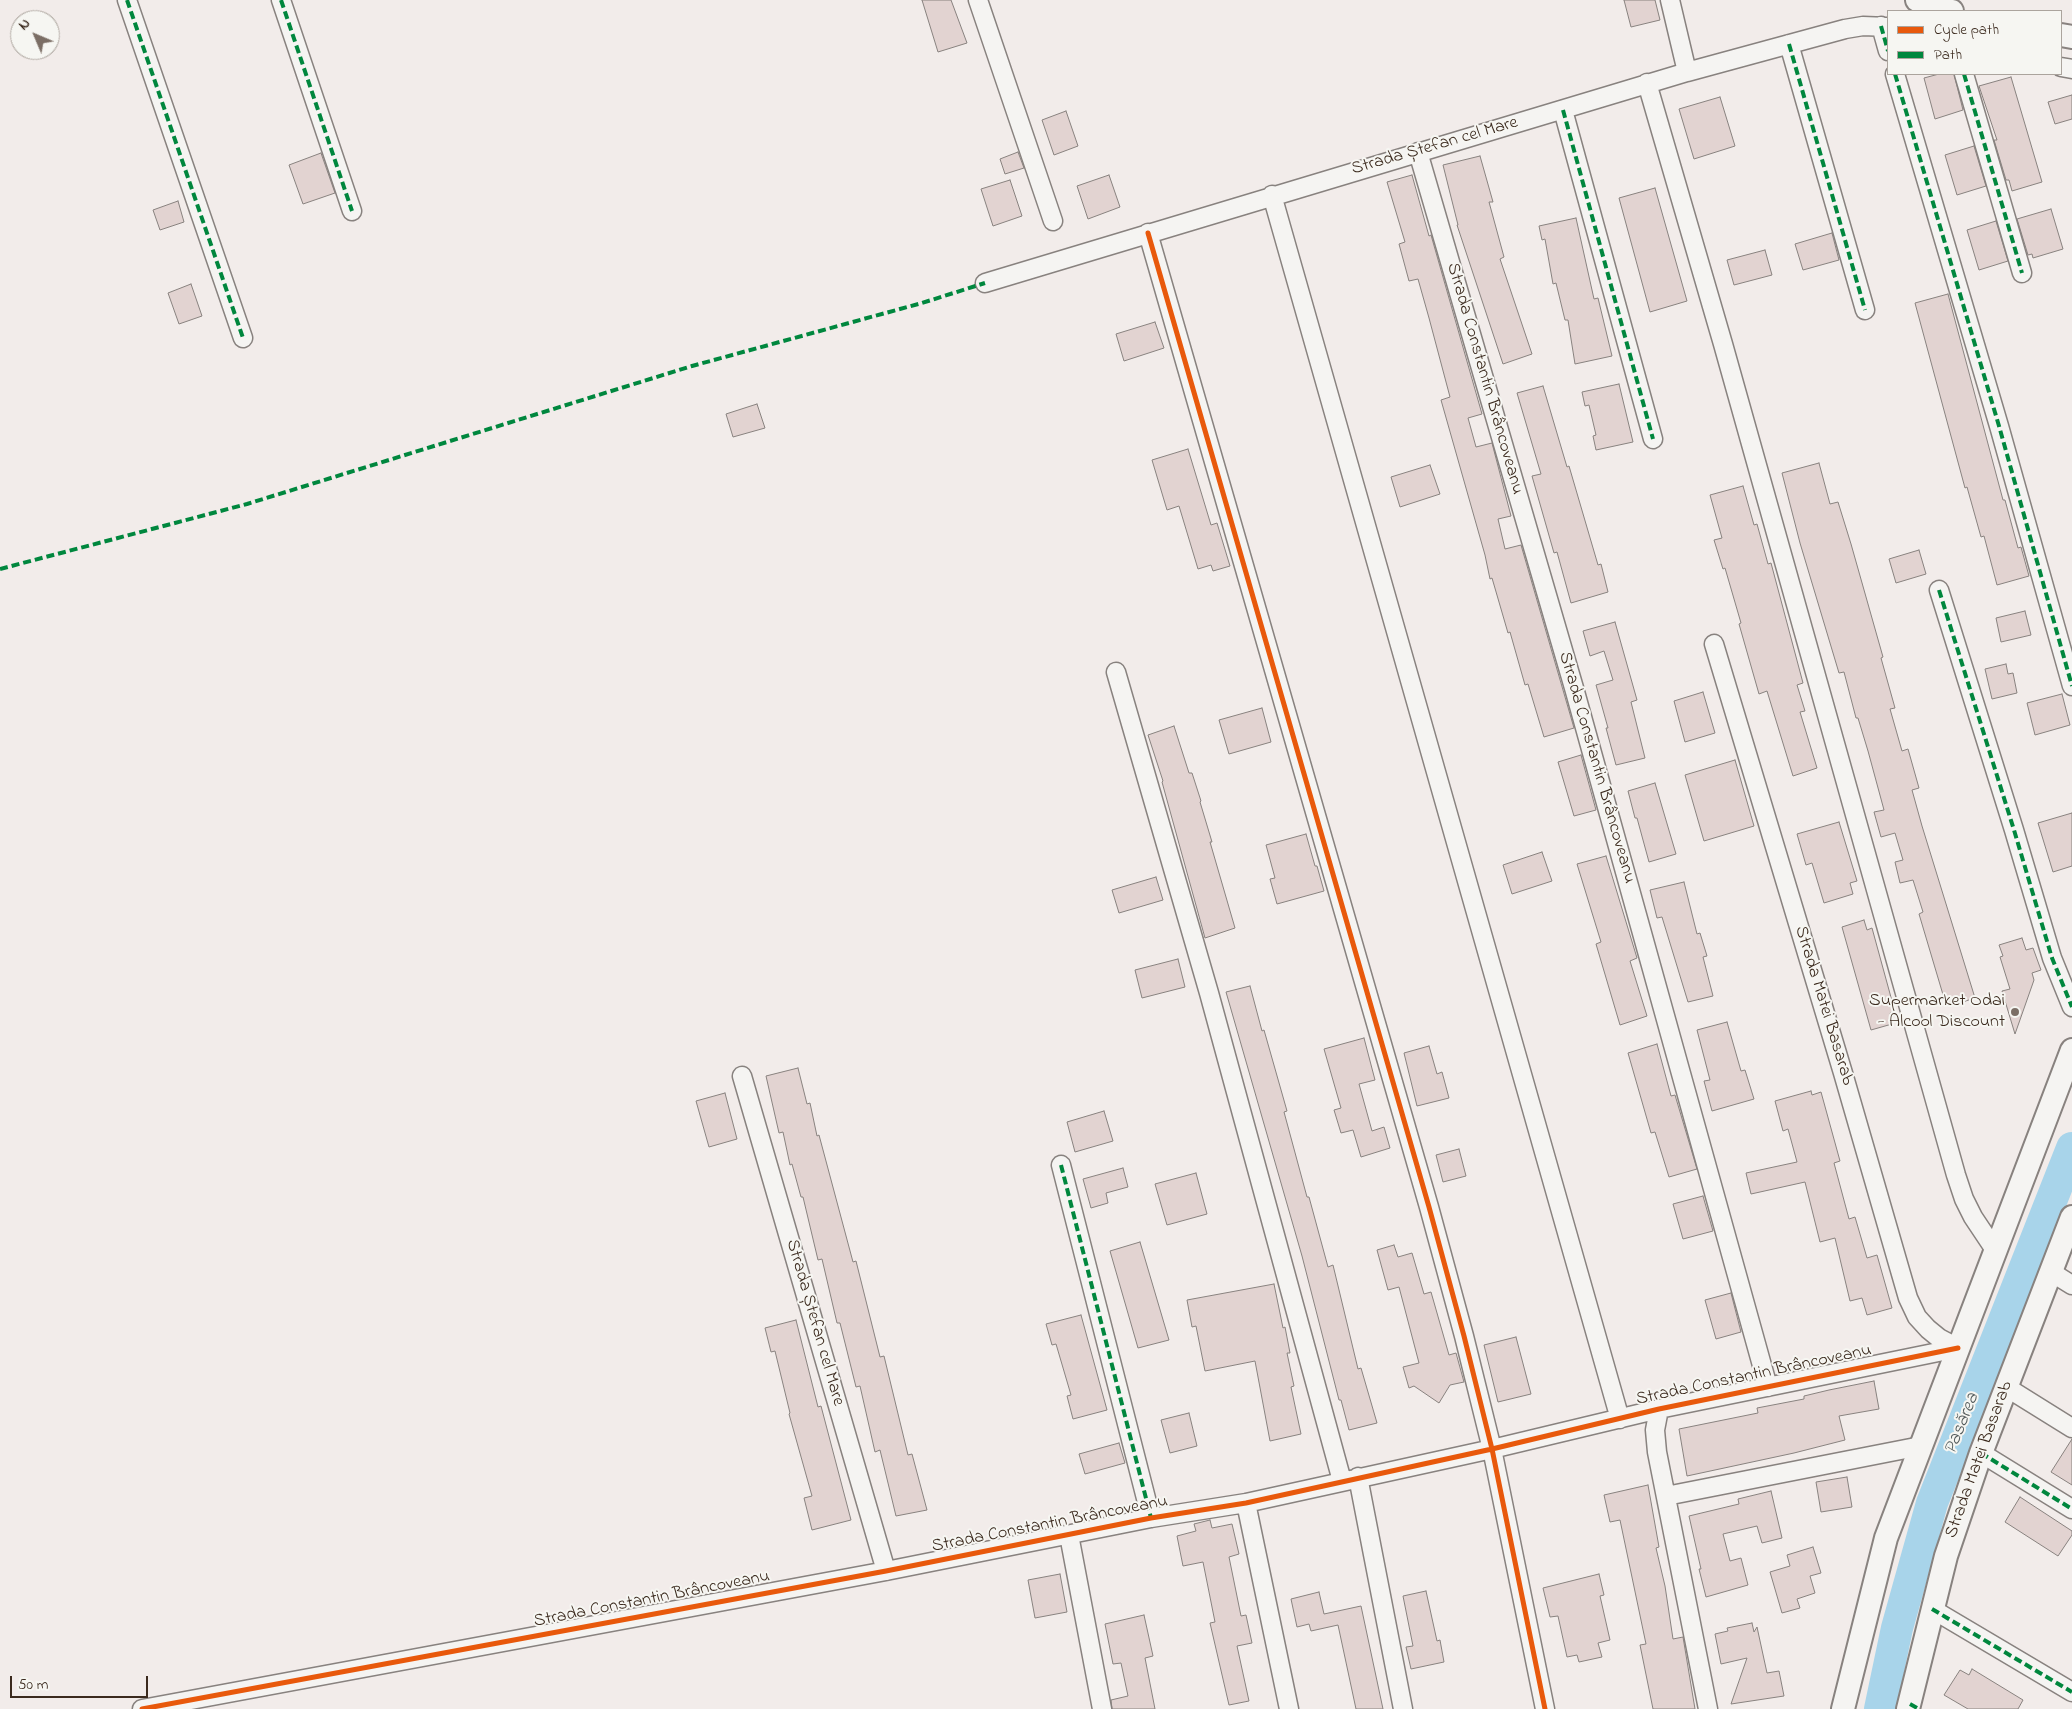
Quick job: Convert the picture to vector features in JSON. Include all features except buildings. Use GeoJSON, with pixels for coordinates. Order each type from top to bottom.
{"type":"FeatureCollection","features":[{"type":"Feature","properties":{"kind":"street"},"geometry":{"type":"LineString","coordinates":[[126,0],[243,338]]}},
{"type":"Feature","properties":{"kind":"street"},"geometry":{"type":"LineString","coordinates":[[281,0],[352,211]]}},
{"type":"Feature","properties":{"kind":"street"},"geometry":{"type":"LineString","coordinates":[[978,0],[1053,221]]}},
{"type":"Feature","properties":{"kind":"street"},"geometry":{"type":"LineString","coordinates":[[1670,0],[1687,72]]}},
{"type":"Feature","properties":{"kind":"street"},"geometry":{"type":"LineString","coordinates":[[1917,0],[1936,8],[1947,10]]}},
{"type":"Feature","properties":{"kind":"street","name":"Strada Ștefan cel Mare"},"geometry":{"type":"LineString","coordinates":[[985,283],[1272,195],[1563,110],[1647,83],[1845,29],[1863,26],[1885,27]]}},
{"type":"Feature","properties":{"kind":"street"},"geometry":{"type":"LineString","coordinates":[[1885,27],[1887,43]]}},
{"type":"Feature","properties":{"kind":"street"},"geometry":{"type":"LineString","coordinates":[[1788,44],[1865,310]]}},
{"type":"Feature","properties":{"kind":"street"},"geometry":{"type":"LineString","coordinates":[[1895,75],[1999,426],[2072,686]]}},
{"type":"Feature","properties":{"kind":"street"},"geometry":{"type":"LineString","coordinates":[[1964,75],[2022,273]]}},
{"type":"Feature","properties":{"kind":"street"},"geometry":{"type":"LineString","coordinates":[[1647,83],[1956,1175],[1964,1199],[1973,1217],[1995,1250]]}},
{"type":"Feature","properties":{"kind":"street"},"geometry":{"type":"LineString","coordinates":[[1563,110],[1653,439]]}},
{"type":"Feature","properties":{"kind":"street","name":"Strada Constantin Brâncoveanu"},"geometry":{"type":"LineString","coordinates":[[1418,152],[1574,688],[1768,1387]]}},
{"type":"Feature","properties":{"kind":"street"},"geometry":{"type":"LineString","coordinates":[[1272,195],[1620,1419]]}},
{"type":"Feature","properties":{"kind":"street"},"geometry":{"type":"LineString","coordinates":[[1148,233],[1429,1207],[1492,1449],[1545,1709]]}},
{"type":"Feature","properties":{"kind":"street"},"geometry":{"type":"LineString","coordinates":[[1939,590],[2052,958],[2072,1007]]}},
{"type":"Feature","properties":{"kind":"street","name":"Strada Matei Basarab"},"geometry":{"type":"LineString","coordinates":[[1714,644],[1846,1082],[1908,1298],[1917,1317],[1928,1329],[1939,1338],[1958,1348]]}},
{"type":"Feature","properties":{"kind":"street"},"geometry":{"type":"LineString","coordinates":[[1116,672],[1350,1480],[1403,1709]]}},
{"type":"Feature","properties":{"kind":"street"},"geometry":{"type":"LineString","coordinates":[[1843,1709],[1886,1538],[2072,1050]]}},
{"type":"Feature","properties":{"kind":"street","name":"Strada Ștefan cel Mare"},"geometry":{"type":"LineString","coordinates":[[742,1076],[886,1571]]}},
{"type":"Feature","properties":{"kind":"street"},"geometry":{"type":"LineString","coordinates":[[1061,1165],[1151,1518]]}},
{"type":"Feature","properties":{"kind":"street","name":"Strada Matei Basarab"},"geometry":{"type":"LineString","coordinates":[[1912,1707],[1932,1609],[1946,1556],[1981,1454],[2072,1216]]}},
{"type":"Feature","properties":{"kind":"street"},"geometry":{"type":"LineString","coordinates":[[2051,1272],[2072,1285]]}},
{"type":"Feature","properties":{"kind":"street","name":"Strada Constantin Brâncoveanu"},"geometry":{"type":"LineString","coordinates":[[142,1709],[886,1571],[1151,1518],[1246,1504],[1659,1410],[1958,1348]]}},
{"type":"Feature","properties":{"kind":"street"},"geometry":{"type":"LineString","coordinates":[[2006,1387],[2072,1428]]}},
{"type":"Feature","properties":{"kind":"street"},"geometry":{"type":"LineString","coordinates":[[1659,1410],[1654,1430],[1708,1709]]}},
{"type":"Feature","properties":{"kind":"street"},"geometry":{"type":"LineString","coordinates":[[1666,1496],[1921,1446]]}},
{"type":"Feature","properties":{"kind":"street"},"geometry":{"type":"LineString","coordinates":[[1981,1454],[2072,1509]]}},
{"type":"Feature","properties":{"kind":"street"},"geometry":{"type":"LineString","coordinates":[[1246,1504],[1289,1709]]}},
{"type":"Feature","properties":{"kind":"street"},"geometry":{"type":"LineString","coordinates":[[1069,1535],[1102,1709]]}},
{"type":"Feature","properties":{"kind":"street"},"geometry":{"type":"LineString","coordinates":[[1932,1609],[2072,1692]]}},
{"type":"Feature","properties":{"kind":"waterway","name":"Pasărea"},"geometry":{"type":"LineString","coordinates":[[1880,1709],[1897,1628],[1932,1503],[2072,1148]]}},
{"type":"Feature","properties":{"kind":"marked path"},"geometry":{"type":"LineString","coordinates":[[127,0],[243,338]]}},
{"type":"Feature","properties":{"kind":"marked path"},"geometry":{"type":"LineString","coordinates":[[281,0],[352,211]]}},
{"type":"Feature","properties":{"kind":"marked path"},"geometry":{"type":"LineString","coordinates":[[1881,26],[1887,47]]}},
{"type":"Feature","properties":{"kind":"marked path"},"geometry":{"type":"LineString","coordinates":[[1789,44],[1865,310]]}},
{"type":"Feature","properties":{"kind":"marked path"},"geometry":{"type":"LineString","coordinates":[[1895,75],[1999,426],[2072,686]]}},
{"type":"Feature","properties":{"kind":"marked path"},"geometry":{"type":"LineString","coordinates":[[1964,75],[2022,273]]}},
{"type":"Feature","properties":{"kind":"marked path"},"geometry":{"type":"LineString","coordinates":[[1563,110],[1653,439]]}},
{"type":"Feature","properties":{"kind":"marked path"},"geometry":{"type":"LineString","coordinates":[[0,569],[247,504],[692,366],[922,303],[985,283]]}},
{"type":"Feature","properties":{"kind":"marked path"},"geometry":{"type":"LineString","coordinates":[[1939,590],[2052,958],[2072,1007]]}},
{"type":"Feature","properties":{"kind":"marked path"},"geometry":{"type":"LineString","coordinates":[[1061,1165],[1151,1518]]}},
{"type":"Feature","properties":{"kind":"marked path"},"geometry":{"type":"LineString","coordinates":[[1981,1453],[2072,1509]]}},
{"type":"Feature","properties":{"kind":"marked path"},"geometry":{"type":"LineString","coordinates":[[1932,1609],[2072,1692]]}},
{"type":"Feature","properties":{"kind":"marked path"},"geometry":{"type":"LineString","coordinates":[[1910,1704],[1919,1709]]}},
{"type":"Feature","properties":{"kind":"cycle path"},"geometry":{"type":"LineString","coordinates":[[1148,233],[1429,1207],[1464,1336],[1492,1449],[1545,1709]]}},
{"type":"Feature","properties":{"kind":"cycle path"},"geometry":{"type":"LineString","coordinates":[[142,1709],[886,1571],[1151,1518],[1246,1503],[1492,1449],[1659,1409],[1958,1348]]}},
{"type":"Feature","properties":{"kind":"place","name":"Supermarket Odai - Alcool Discount"},"geometry":{"type":"Point","coordinates":[2015,1012]}}]}
